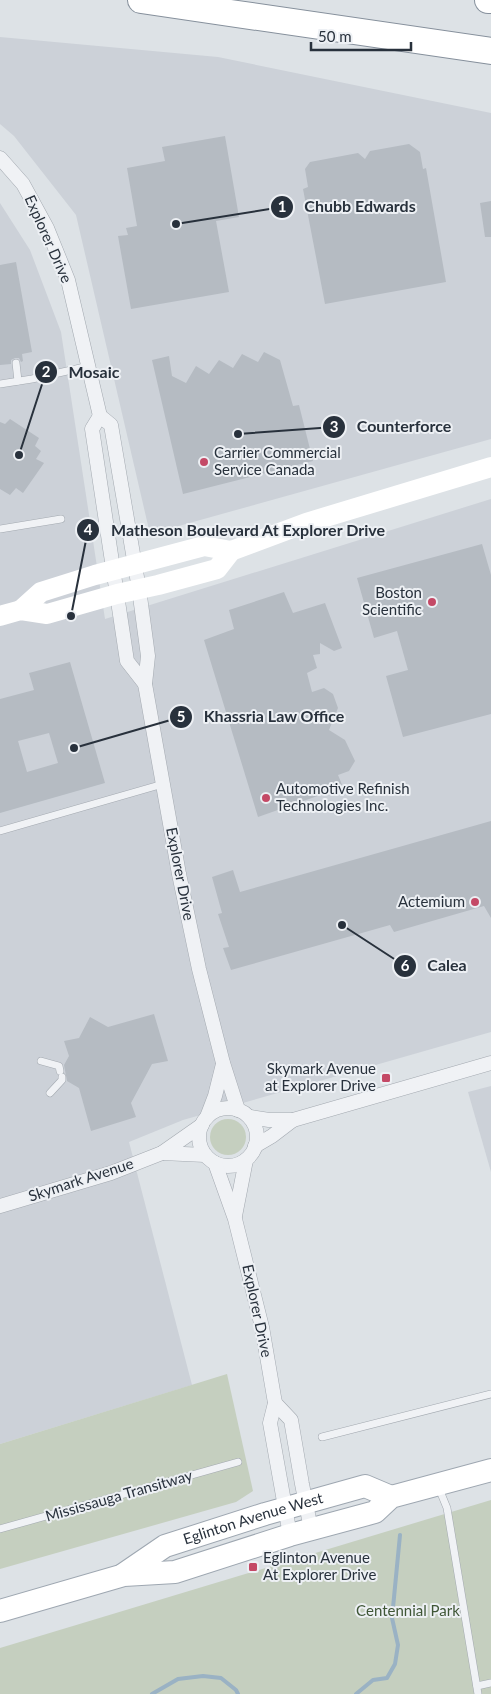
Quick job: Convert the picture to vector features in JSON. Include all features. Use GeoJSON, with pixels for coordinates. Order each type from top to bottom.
{"type":"FeatureCollection","features":[{"type":"Feature","properties":{"kind":"highway"},"geometry":{"type":"LineString","coordinates":[[141,0],[491,51]]}},
{"type":"Feature","properties":{"kind":"main road","name":"Eglinton Avenue West"},"geometry":{"type":"LineString","coordinates":[[0,1611],[124,1575],[175,1572],[301,1532],[374,1512],[391,1497],[491,1470]]}},
{"type":"Feature","properties":{"kind":"main road","name":"Eglinton Avenue West"},"geometry":{"type":"LineString","coordinates":[[124,1575],[165,1546],[295,1506],[365,1486],[391,1497]]}},
{"type":"Feature","properties":{"kind":"street","name":"Explorer Drive"},"geometry":{"type":"LineString","coordinates":[[0,158],[23,184],[47,228],[68,280],[100,416],[111,426],[139,589],[148,656],[144,684],[180,874],[199,969],[223,1063],[244,1114]]}},
{"type":"Feature","properties":{"kind":"street","name":"Explorer Drive"},"geometry":{"type":"LineString","coordinates":[[100,416],[92,428],[127,661],[144,684]]}},
{"type":"Feature","properties":{"kind":"street"},"geometry":{"type":"LineString","coordinates":[[0,616],[22,610],[47,614],[217,569],[231,551],[306,522],[491,467]]}},
{"type":"Feature","properties":{"kind":"street"},"geometry":{"type":"LineString","coordinates":[[22,610],[41,592],[113,571],[204,546],[231,551]]}},
{"type":"Feature","properties":{"kind":"street","name":"Explorer Drive"},"geometry":{"type":"LineString","coordinates":[[205,1121],[215,1096],[223,1063]]}},
{"type":"Feature","properties":{"kind":"street"},"geometry":{"type":"LineString","coordinates":[[244,1114],[256,1132],[256,1146],[252,1154],[246,1160],[232,1166],[226,1166],[210,1159],[199,1140],[205,1121],[221,1109],[244,1114],[269,1120],[293,1120],[491,1063]]}},
{"type":"Feature","properties":{"kind":"street"},"geometry":{"type":"LineString","coordinates":[[256,1146],[293,1120]]}},
{"type":"Feature","properties":{"kind":"street","name":"Skymark Avenue"},"geometry":{"type":"LineString","coordinates":[[0,1206],[111,1173],[162,1153],[205,1121]]}},
{"type":"Feature","properties":{"kind":"street","name":"Skymark Avenue"},"geometry":{"type":"LineString","coordinates":[[162,1153],[210,1159]]}},
{"type":"Feature","properties":{"kind":"street","name":"Explorer Drive"},"geometry":{"type":"LineString","coordinates":[[210,1159],[235,1220],[262,1327],[275,1403],[270,1423],[301,1532]]}},
{"type":"Feature","properties":{"kind":"street","name":"Explorer Drive"},"geometry":{"type":"LineString","coordinates":[[235,1220],[246,1160]]}},
{"type":"Feature","properties":{"kind":"street","name":"Explorer Drive"},"geometry":{"type":"LineString","coordinates":[[275,1403],[291,1420],[295,1506],[301,1532]]}},
{"type":"Feature","properties":{"kind":"lane"},"geometry":{"type":"LineString","coordinates":[[16,363],[18,381]]}},
{"type":"Feature","properties":{"kind":"lane"},"geometry":{"type":"LineString","coordinates":[[0,384],[89,366]]}},
{"type":"Feature","properties":{"kind":"lane"},"geometry":{"type":"LineString","coordinates":[[0,529],[61,519]]}},
{"type":"Feature","properties":{"kind":"lane"},"geometry":{"type":"LineString","coordinates":[[0,831],[163,784]]}},
{"type":"Feature","properties":{"kind":"lane"},"geometry":{"type":"LineString","coordinates":[[41,1061],[58,1066],[61,1074],[62,1080],[50,1093]]}},
{"type":"Feature","properties":{"kind":"lane"},"geometry":{"type":"LineString","coordinates":[[322,1437],[491,1394]]}},
{"type":"Feature","properties":{"kind":"lane","name":"Mississauga Transitway"},"geometry":{"type":"LineString","coordinates":[[0,1529],[238,1462]]}},
{"type":"Feature","properties":{"kind":"lane"},"geometry":{"type":"LineString","coordinates":[[438,1485],[447,1508],[478,1690],[491,1683]]}},
{"type":"Feature","properties":{"kind":"shaded area"},"geometry":{"type":"Polygon","coordinates":[[[0,37],[218,57],[491,113],[491,439],[150,534],[76,215],[14,136],[0,124],[0,37]]]}},
{"type":"Feature","properties":{"kind":"shaded area"},"geometry":{"type":"Polygon","coordinates":[[[0,203],[30,250],[61,332],[105,619],[491,499],[491,1032],[183,1120],[129,1142],[192,1385],[0,1444],[0,203]]]}},
{"type":"Feature","properties":{"kind":"shaded area"},"geometry":{"type":"Polygon","coordinates":[[[491,1086],[491,1172],[468,1092],[491,1086]]]}},
{"type":"Feature","properties":{"kind":"green space"},"geometry":{"type":"Polygon","coordinates":[[[228,1119],[240,1125],[246,1137],[240,1149],[228,1155],[216,1149],[210,1137],[216,1125],[228,1119]]]}},
{"type":"Feature","properties":{"kind":"green space"},"geometry":{"type":"Polygon","coordinates":[[[227,1374],[253,1491],[236,1502],[0,1569],[0,1444],[227,1374]]]}},
{"type":"Feature","properties":{"kind":"green space","name":"Centennial Park"},"geometry":{"type":"Polygon","coordinates":[[[491,1500],[491,1694],[0,1694],[0,1648],[491,1500]]]}},
{"type":"Feature","properties":{"kind":"building"},"geometry":{"type":"Polygon","coordinates":[[[225,136],[239,217],[216,221],[229,292],[131,309],[118,236],[128,235],[126,228],[137,226],[127,168],[165,161],[162,147],[225,136]]]}},
{"type":"Feature","properties":{"kind":"building"},"geometry":{"type":"Polygon","coordinates":[[[409,144],[420,152],[423,169],[426,168],[446,282],[325,304],[303,189],[308,187],[305,169],[310,162],[358,153],[365,159],[370,151],[409,144]]]}},
{"type":"Feature","properties":{"kind":"building"},"geometry":{"type":"Polygon","coordinates":[[[491,201],[491,237],[485,237],[480,203],[491,201]]]}},
{"type":"Feature","properties":{"kind":"building"},"geometry":{"type":"Polygon","coordinates":[[[16,262],[32,352],[22,354],[23,361],[21,362],[19,358],[15,358],[11,360],[11,364],[0,365],[0,265],[16,262]]]}},
{"type":"Feature","properties":{"kind":"building"},"geometry":{"type":"Polygon","coordinates":[[[264,352],[280,360],[293,406],[299,405],[313,461],[183,494],[152,360],[169,356],[172,376],[186,383],[196,366],[209,374],[219,360],[233,368],[242,354],[258,362],[264,352]]]}},
{"type":"Feature","properties":{"kind":"building"},"geometry":{"type":"Polygon","coordinates":[[[10,419],[39,438],[35,446],[41,451],[36,459],[44,463],[23,493],[16,488],[10,495],[0,489],[0,422],[5,424],[10,419]]]}},
{"type":"Feature","properties":{"kind":"building"},"geometry":{"type":"Polygon","coordinates":[[[482,544],[491,575],[491,714],[403,737],[386,676],[408,670],[397,631],[374,638],[357,578],[482,544]]]}},
{"type":"Feature","properties":{"kind":"building"},"geometry":{"type":"Polygon","coordinates":[[[284,592],[293,613],[325,603],[342,648],[334,651],[320,643],[320,654],[313,655],[317,668],[307,673],[312,692],[324,688],[333,694],[338,708],[329,730],[345,740],[355,761],[349,771],[338,775],[343,787],[258,817],[204,640],[234,629],[229,610],[284,592]]]}},
{"type":"Feature","properties":{"kind":"building"},"geometry":{"type":"Polygon","coordinates":[[[70,662],[105,783],[0,813],[0,699],[34,690],[29,673],[70,662]],[[49,733],[18,741],[27,772],[58,763],[49,733]]]}},
{"type":"Feature","properties":{"kind":"building"},"geometry":{"type":"Polygon","coordinates":[[[491,821],[491,918],[484,906],[394,932],[390,925],[231,970],[223,948],[229,947],[218,914],[222,913],[212,877],[233,870],[240,892],[491,821]]]}},
{"type":"Feature","properties":{"kind":"building"},"geometry":{"type":"Polygon","coordinates":[[[154,1014],[168,1061],[152,1064],[131,1103],[136,1117],[91,1131],[79,1088],[67,1081],[64,1065],[69,1056],[64,1041],[79,1038],[90,1017],[108,1027],[154,1014]]]}},
{"type":"Feature","properties":{"kind":"waterway"},"geometry":{"type":"LineString","coordinates":[[356,1694],[373,1680],[387,1678],[395,1664],[398,1645],[392,1618],[400,1535]]}},
{"type":"Feature","properties":{"kind":"waterway"},"geometry":{"type":"LineString","coordinates":[[152,1694],[178,1679],[203,1676],[221,1678],[236,1690],[238,1694]]}},
{"type":"Feature","properties":{"kind":"place","name":"Chubb Edwards"},"geometry":{"type":"Point","coordinates":[176,224]}},
{"type":"Feature","properties":{"kind":"place","name":"Counterforce"},"geometry":{"type":"Point","coordinates":[238,434]}},
{"type":"Feature","properties":{"kind":"place","name":"Mosaic"},"geometry":{"type":"Point","coordinates":[19,455]}},
{"type":"Feature","properties":{"kind":"place","name":"Carrier Commercial Service Canada"},"geometry":{"type":"Point","coordinates":[204,462]}},
{"type":"Feature","properties":{"kind":"place","name":"Boston Scientific"},"geometry":{"type":"Point","coordinates":[432,602]}},
{"type":"Feature","properties":{"kind":"place","name":"Matheson Boulevard At Explorer Drive"},"geometry":{"type":"Point","coordinates":[71,616]}},
{"type":"Feature","properties":{"kind":"place","name":"Khassria Law Office"},"geometry":{"type":"Point","coordinates":[74,748]}},
{"type":"Feature","properties":{"kind":"place","name":"Automotive Refinish Technologies Inc."},"geometry":{"type":"Point","coordinates":[266,798]}},
{"type":"Feature","properties":{"kind":"place","name":"Actemium"},"geometry":{"type":"Point","coordinates":[475,902]}},
{"type":"Feature","properties":{"kind":"place","name":"Calea"},"geometry":{"type":"Point","coordinates":[342,925]}},
{"type":"Feature","properties":{"kind":"place","name":"Skymark Avenue at Explorer Drive"},"geometry":{"type":"Point","coordinates":[386,1078]}},
{"type":"Feature","properties":{"kind":"place","name":"Eglinton Avenue At Explorer Drive"},"geometry":{"type":"Point","coordinates":[253,1567]}}]}
